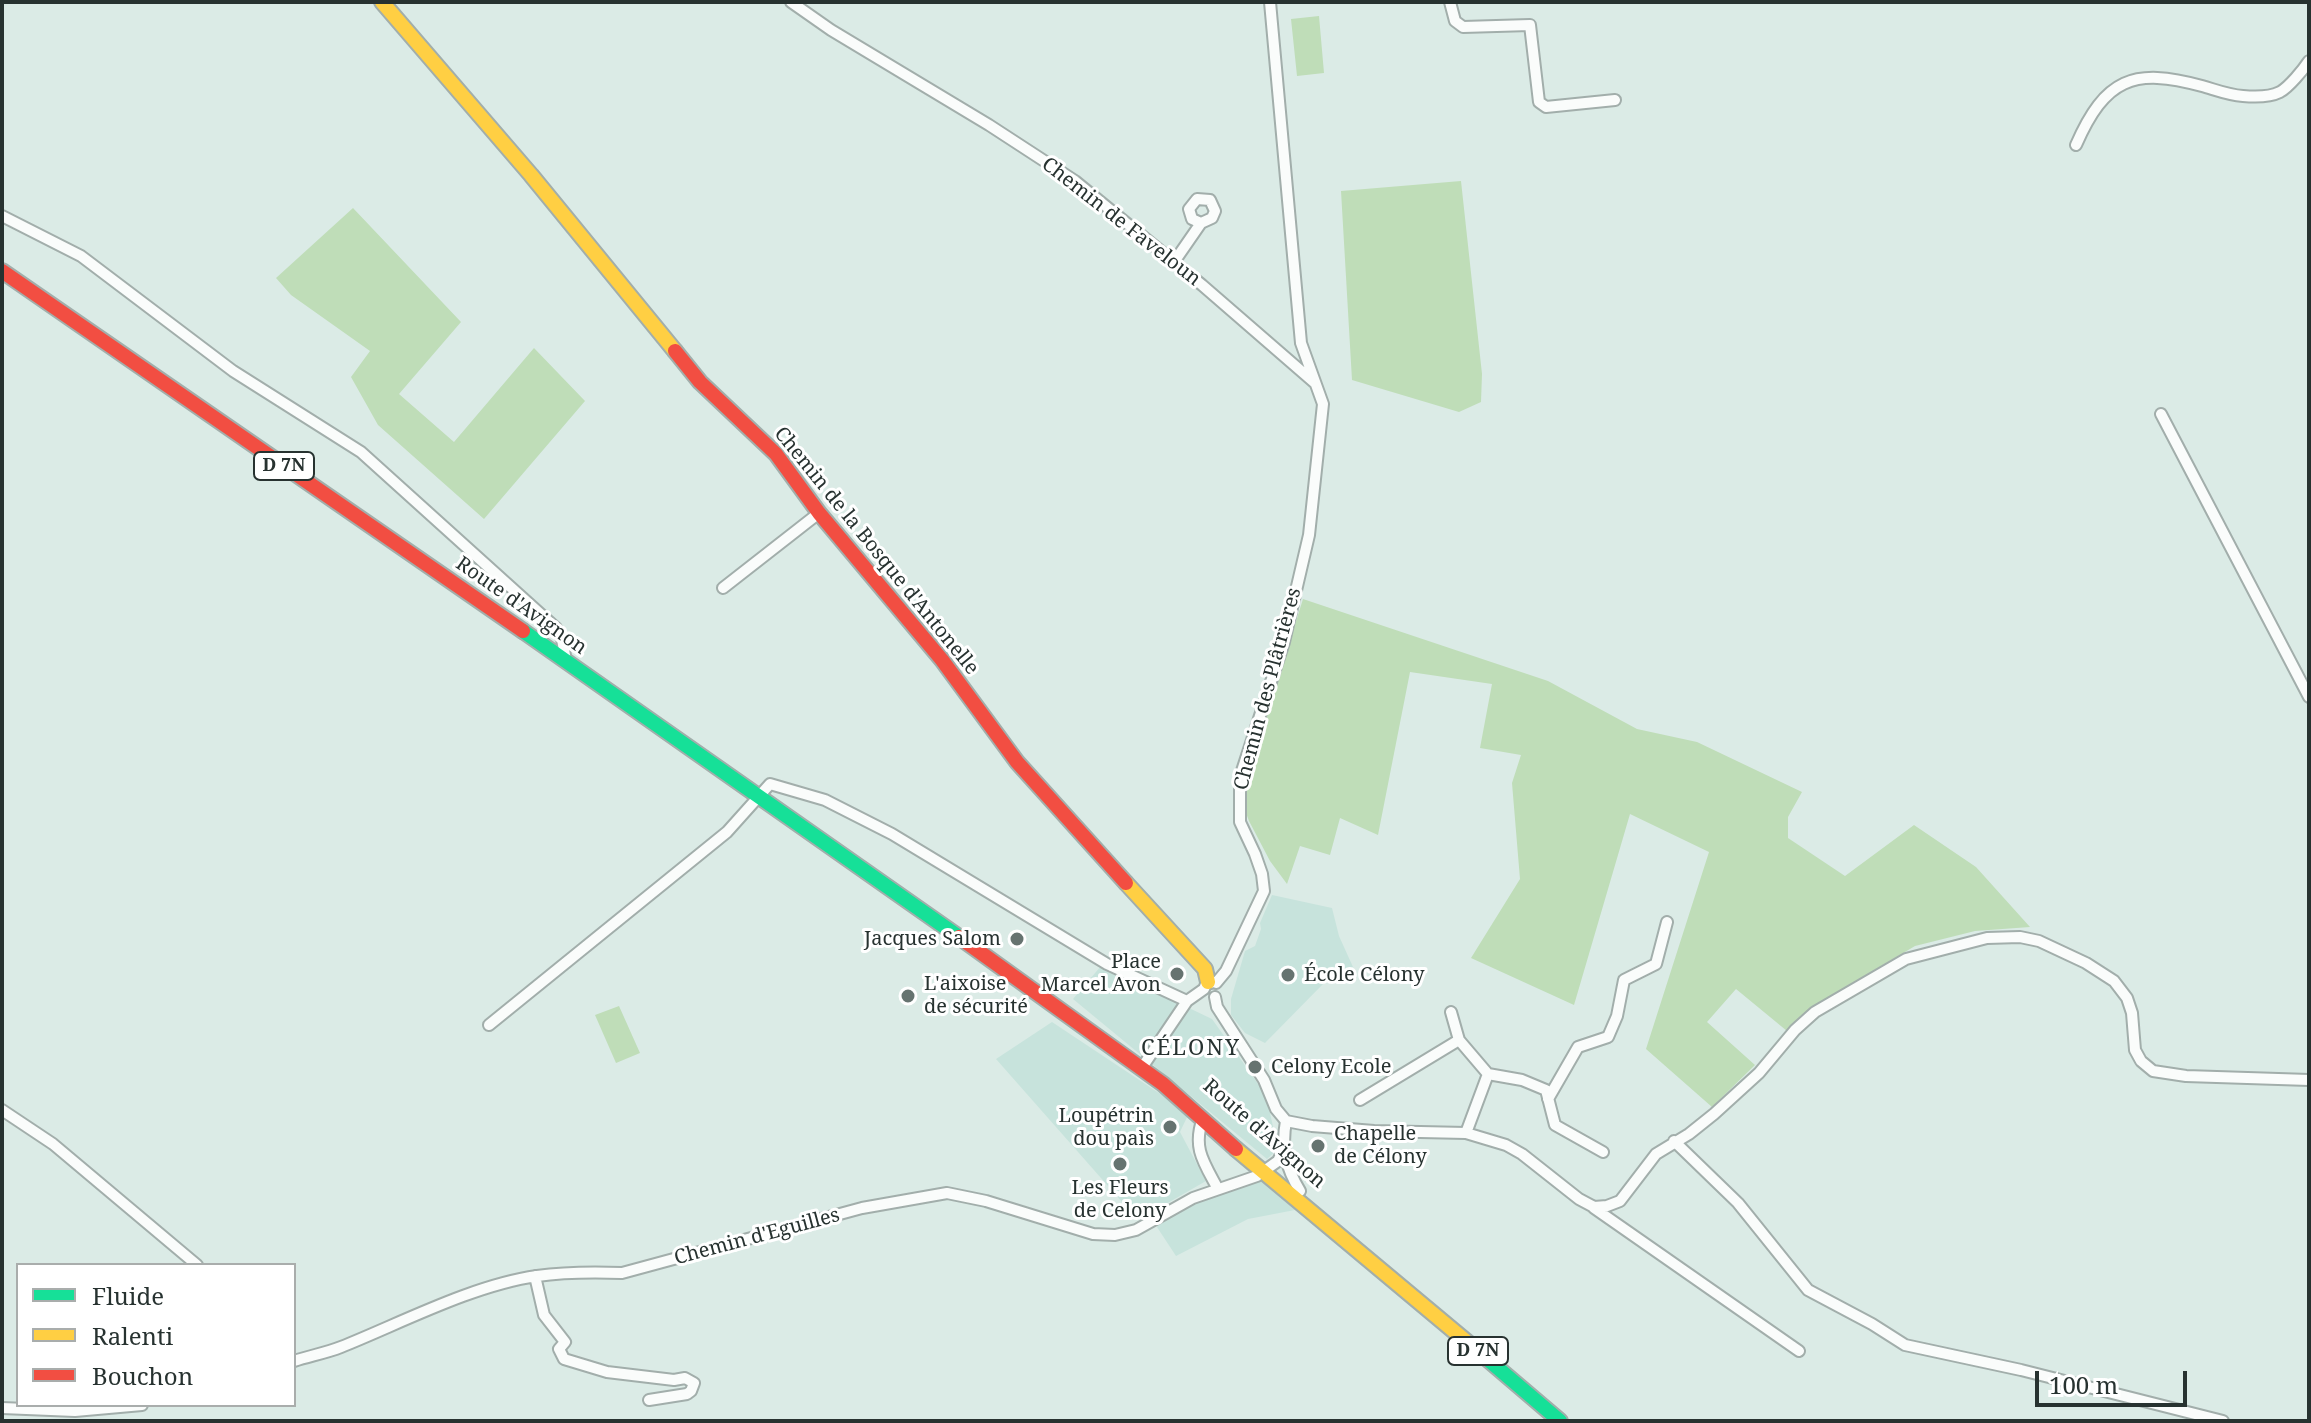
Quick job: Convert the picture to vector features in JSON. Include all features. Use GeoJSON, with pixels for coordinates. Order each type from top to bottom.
{"type":"FeatureCollection","features":[{"type":"Feature","properties":{"kind":"main road","name":"Chemin de la Bosque d'Antonelle"},"geometry":{"type":"LineString","coordinates":[[382,2],[531,175],[700,382],[776,454],[819,513],[942,660],[1017,762],[1205,969],[1209,984]]}},
{"type":"Feature","properties":{"kind":"main road","name":"Route d'Avignon"},"geometry":{"type":"LineString","coordinates":[[2,271],[566,661],[1143,1066],[1185,1092],[1267,1169],[1300,1191],[1397,1281]]}},
{"type":"Feature","properties":{"kind":"main road","name":"Route d'Avignon"},"geometry":{"type":"LineString","coordinates":[[1143,1066],[1560,1421]]}},
{"type":"Feature","properties":{"kind":"street","name":"Chemin de Faveloun"},"geometry":{"type":"LineString","coordinates":[[791,2],[1075,181],[1315,383]]}},
{"type":"Feature","properties":{"kind":"street","name":"Chemin des Plâtrières"},"geometry":{"type":"LineString","coordinates":[[1209,984],[1226,971],[1264,891],[1259,864],[1240,822],[1240,777],[1284,642],[1309,535],[1323,404],[1301,343],[1270,2]]}},
{"type":"Feature","properties":{"kind":"street"},"geometry":{"type":"LineString","coordinates":[[1450,2],[1455,21],[1463,27],[1530,25],[1539,102],[1546,107],[1615,100]]}},
{"type":"Feature","properties":{"kind":"street"},"geometry":{"type":"LineString","coordinates":[[2076,145],[2087,121],[2107,96],[2125,82],[2147,76],[2175,79],[2230,95],[2255,97],[2280,92],[2309,61]]}},
{"type":"Feature","properties":{"kind":"street"},"geometry":{"type":"LineString","coordinates":[[2,216],[81,256],[233,371],[361,452],[556,628],[562,639],[566,661]]}},
{"type":"Feature","properties":{"kind":"street"},"geometry":{"type":"LineString","coordinates":[[1174,262],[1201,223]]}},
{"type":"Feature","properties":{"kind":"street"},"geometry":{"type":"LineString","coordinates":[[2161,414],[2309,697]]}},
{"type":"Feature","properties":{"kind":"street"},"geometry":{"type":"LineString","coordinates":[[723,588],[819,513]]}},
{"type":"Feature","properties":{"kind":"street"},"geometry":{"type":"LineString","coordinates":[[489,1025],[727,832],[770,784],[825,800],[892,834],[1107,964],[1187,1001]]}},
{"type":"Feature","properties":{"kind":"street"},"geometry":{"type":"LineString","coordinates":[[1548,1099],[1578,1047],[1608,1037],[1617,1016],[1624,980],[1656,964],[1667,922]]}},
{"type":"Feature","properties":{"kind":"street"},"geometry":{"type":"LineString","coordinates":[[1594,1207],[1620,1201],[1656,1154],[1714,1114],[1759,1073],[1795,1030],[1831,1002],[1906,959],[1987,938],[2020,937],[2039,941],[2086,963],[2114,981],[2127,998],[2132,1013],[2135,1050],[2141,1061],[2153,1071],[2186,1076],[2309,1080]]}},
{"type":"Feature","properties":{"kind":"street"},"geometry":{"type":"LineString","coordinates":[[1143,1066],[1187,1001],[1209,984],[1220,992],[1215,997],[1217,1007],[1264,1080],[1276,1109],[1286,1121],[1374,1131],[1466,1133],[1487,1138],[1522,1154],[1565,1189],[1799,1351]]}},
{"type":"Feature","properties":{"kind":"street"},"geometry":{"type":"LineString","coordinates":[[1451,1012],[1459,1040],[1488,1074],[1522,1080],[1546,1090],[1555,1125],[1603,1152]]}},
{"type":"Feature","properties":{"kind":"street"},"geometry":{"type":"LineString","coordinates":[[1360,1100],[1459,1040]]}},
{"type":"Feature","properties":{"kind":"street"},"geometry":{"type":"LineString","coordinates":[[1466,1133],[1488,1074]]}},
{"type":"Feature","properties":{"kind":"street"},"geometry":{"type":"LineString","coordinates":[[2,1110],[53,1144],[195,1263]]}},
{"type":"Feature","properties":{"kind":"street"},"geometry":{"type":"LineString","coordinates":[[1203,1118],[1196,1136],[1202,1159],[1218,1189]]}},
{"type":"Feature","properties":{"kind":"street"},"geometry":{"type":"LineString","coordinates":[[1267,1169],[1278,1161],[1283,1151],[1286,1121]]}},
{"type":"Feature","properties":{"kind":"street"},"geometry":{"type":"LineString","coordinates":[[1674,1141],[1738,1203],[1808,1290],[1905,1345],[2223,1421]]}},
{"type":"Feature","properties":{"kind":"street"},"geometry":{"type":"LineString","coordinates":[[1283,1151],[1300,1191]]}},
{"type":"Feature","properties":{"kind":"street","name":"Chemin d'Eguilles"},"geometry":{"type":"LineString","coordinates":[[296,1358],[338,1349],[466,1297],[535,1276],[622,1273],[862,1208],[947,1193],[986,1201],[1093,1234],[1115,1235],[1136,1230],[1193,1198],[1267,1169]]}},
{"type":"Feature","properties":{"kind":"street"},"geometry":{"type":"LineString","coordinates":[[535,1276],[544,1315],[565,1342],[559,1349],[564,1359],[607,1372],[674,1380],[685,1378],[694,1383],[687,1394],[649,1400]]}},
{"type":"Feature","properties":{"kind":"street"},"geometry":{"type":"LineString","coordinates":[[2,1408],[75,1411],[120,1407]]}},
{"type":"Feature","properties":{"kind":"shaded area","name":"École Célony"},"geometry":{"type":"Polygon","coordinates":[[[1272,895],[1332,908],[1339,936],[1353,967],[1323,984],[1265,1043],[1245,1033],[1231,1015],[1231,999],[1245,951],[1255,946],[1260,923],[1272,895]]]}},
{"type":"Feature","properties":{"kind":"shaded area"},"geometry":{"type":"Polygon","coordinates":[[[1101,966],[1212,1019],[1266,1095],[1278,1149],[1267,1159],[1073,999],[1101,966]]]}},
{"type":"Feature","properties":{"kind":"shaded area"},"geometry":{"type":"Polygon","coordinates":[[[1052,1022],[1189,1113],[1180,1132],[1206,1181],[1138,1220],[996,1059],[1052,1022]]]}},
{"type":"Feature","properties":{"kind":"shaded area"},"geometry":{"type":"Polygon","coordinates":[[[1258,1179],[1295,1210],[1248,1219],[1176,1256],[1155,1224],[1213,1195],[1258,1179]]]}},
{"type":"Feature","properties":{"kind":"green space"},"geometry":{"type":"Polygon","coordinates":[[[1319,16],[1324,73],[1297,76],[1291,19],[1319,16]]]}},
{"type":"Feature","properties":{"kind":"green space"},"geometry":{"type":"Polygon","coordinates":[[[1461,181],[1482,374],[1481,402],[1459,412],[1352,380],[1341,191],[1461,181]]]}},
{"type":"Feature","properties":{"kind":"green space"},"geometry":{"type":"Polygon","coordinates":[[[353,208],[461,322],[399,394],[454,442],[534,348],[585,401],[484,519],[378,425],[351,377],[370,351],[291,295],[276,278],[353,208]]]}},
{"type":"Feature","properties":{"kind":"green space"},"geometry":{"type":"Polygon","coordinates":[[[1303,599],[1548,681],[1637,729],[1697,742],[1802,792],[1788,817],[1788,838],[1845,876],[1914,825],[1976,867],[2030,927],[1975,931],[1915,946],[1812,1007],[1787,1031],[1736,989],[1707,1022],[1755,1065],[1712,1107],[1646,1049],[1709,852],[1630,814],[1574,1005],[1471,958],[1520,879],[1512,783],[1521,755],[1480,748],[1492,684],[1410,672],[1378,835],[1340,818],[1330,855],[1300,846],[1287,884],[1270,861],[1243,805],[1246,781],[1303,599]]]}},
{"type":"Feature","properties":{"kind":"green space"},"geometry":{"type":"Polygon","coordinates":[[[619,1006],[640,1053],[616,1063],[595,1015],[619,1006]]]}},
{"type":"Feature","properties":{"kind":"traffic: fast"},"geometry":{"type":"LineString","coordinates":[[523,631],[959,937]]}},
{"type":"Feature","properties":{"kind":"traffic: fast"},"geometry":{"type":"LineString","coordinates":[[1479,1352],[1560,1421]]}},
{"type":"Feature","properties":{"kind":"traffic: slow"},"geometry":{"type":"LineString","coordinates":[[382,2],[531,175],[675,351]]}},
{"type":"Feature","properties":{"kind":"traffic: slow"},"geometry":{"type":"LineString","coordinates":[[1126,883],[1205,969],[1208,982]]}},
{"type":"Feature","properties":{"kind":"traffic: slow"},"geometry":{"type":"LineString","coordinates":[[1236,1149],[1479,1352]]}},
{"type":"Feature","properties":{"kind":"traffic: jam"},"geometry":{"type":"LineString","coordinates":[[2,271],[523,631]]}},
{"type":"Feature","properties":{"kind":"traffic: jam"},"geometry":{"type":"LineString","coordinates":[[675,351],[700,382],[776,454],[819,513],[942,660],[1017,762],[1126,883]]}},
{"type":"Feature","properties":{"kind":"traffic: jam"},"geometry":{"type":"LineString","coordinates":[[959,937],[1163,1084],[1236,1149]]}},
{"type":"Feature","properties":{"kind":"place","name":"Jacques Salom"},"geometry":{"type":"Point","coordinates":[1017,939]}},
{"type":"Feature","properties":{"kind":"place","name":"Place Marcel Avon"},"geometry":{"type":"Point","coordinates":[1177,974]}},
{"type":"Feature","properties":{"kind":"place","name":"École Célony"},"geometry":{"type":"Point","coordinates":[1288,975]}},
{"type":"Feature","properties":{"kind":"place","name":"L'aixoise de sécurité"},"geometry":{"type":"Point","coordinates":[908,996]}},
{"type":"Feature","properties":{"kind":"place","name":"Celony Ecole"},"geometry":{"type":"Point","coordinates":[1255,1067]}},
{"type":"Feature","properties":{"kind":"place","name":"Loupétrin dou paìs"},"geometry":{"type":"Point","coordinates":[1170,1127]}},
{"type":"Feature","properties":{"kind":"place","name":"Chapelle de Célony"},"geometry":{"type":"Point","coordinates":[1318,1146]}},
{"type":"Feature","properties":{"kind":"place","name":"Les Fleurs de Celony"},"geometry":{"type":"Point","coordinates":[1120,1164]}},
{"type":"Feature","properties":{"kind":"district","name":"CÉLONY"},"geometry":{"type":"Point","coordinates":[1191,1049]}}]}
